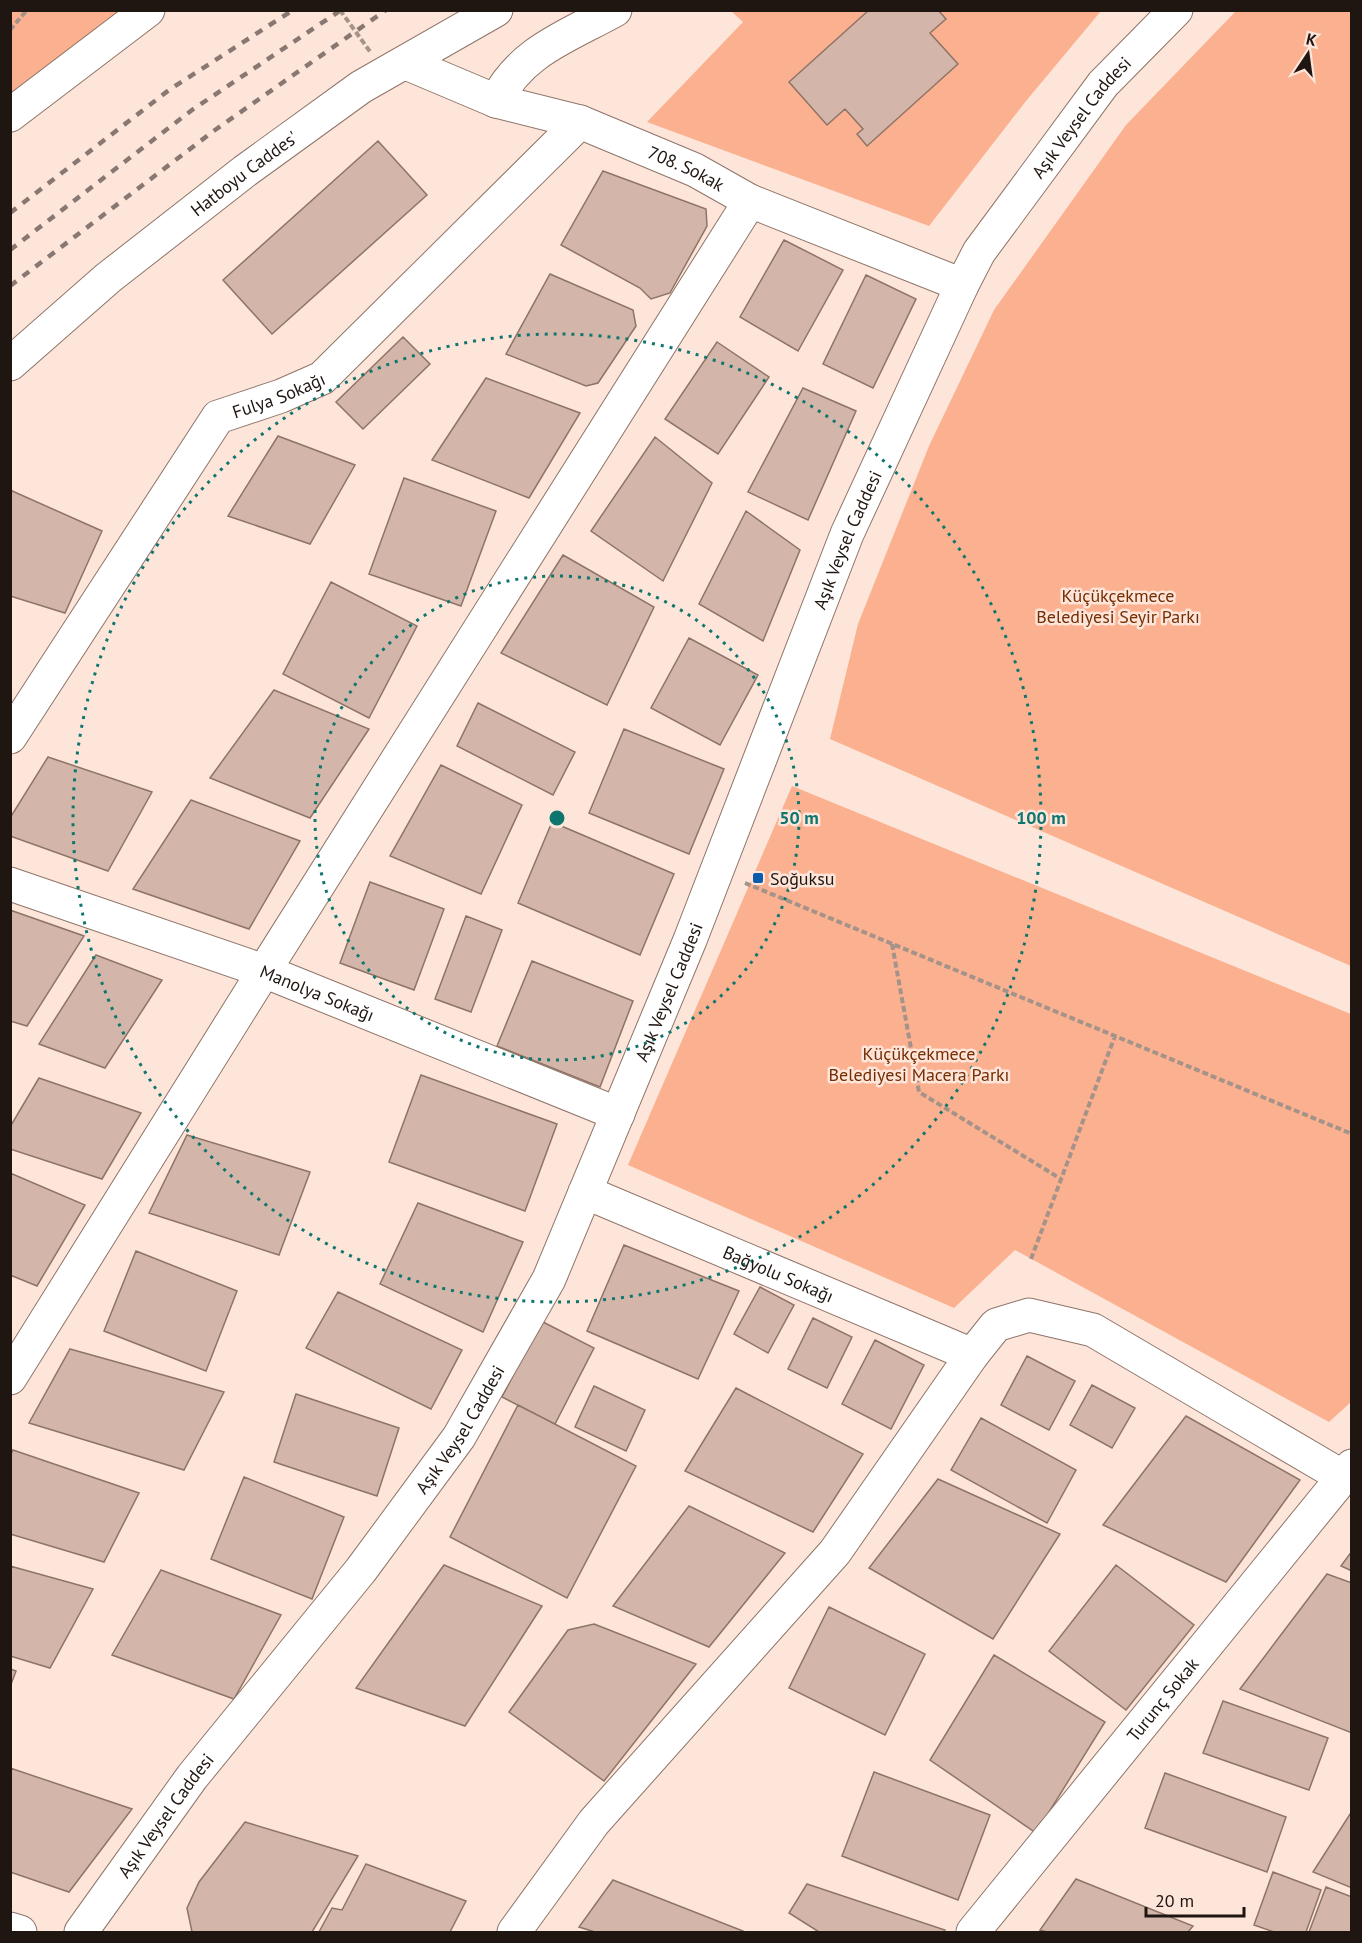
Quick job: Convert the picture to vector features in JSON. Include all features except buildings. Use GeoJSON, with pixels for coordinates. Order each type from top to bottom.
{"type":"FeatureCollection","features":[{"type":"Feature","properties":{"kind":"street"},"geometry":{"type":"LineString","coordinates":[[10,115],[148,10]]}},
{"type":"Feature","properties":{"kind":"street","name":"Hatboyu Caddes'"},"geometry":{"type":"LineString","coordinates":[[10,364],[108,278],[245,171],[361,87],[496,10]]}},
{"type":"Feature","properties":{"kind":"street"},"geometry":{"type":"LineString","coordinates":[[496,101],[505,84],[535,53],[615,10]]}},
{"type":"Feature","properties":{"kind":"street","name":"Aşık Veysel Caddesi"},"geometry":{"type":"LineString","coordinates":[[81,1932],[192,1777],[361,1570],[459,1437],[549,1279],[717,869],[847,534],[962,285],[979,252],[1103,84],[1176,10]]}},
{"type":"Feature","properties":{"kind":"street","name":"708. Sokak"},"geometry":{"type":"LineString","coordinates":[[406,63],[496,101],[580,122],[694,170],[750,201],[962,285]]}},
{"type":"Feature","properties":{"kind":"street","name":"Fulya Sokağı"},"geometry":{"type":"LineString","coordinates":[[10,737],[218,417],[281,396],[321,378],[580,122]]}},
{"type":"Feature","properties":{"kind":"street"},"geometry":{"type":"LineString","coordinates":[[10,1378],[750,201]]}},
{"type":"Feature","properties":{"kind":"street","name":"Manolya Sokağı"},"geometry":{"type":"LineString","coordinates":[[10,884],[264,971],[618,1114]]}},
{"type":"Feature","properties":{"kind":"street","name":"Bağyolu Sokağı"},"geometry":{"type":"LineString","coordinates":[[585,1192],[972,1355]]}},
{"type":"Feature","properties":{"kind":"street"},"geometry":{"type":"LineString","coordinates":[[514,1932],[594,1822],[836,1552],[972,1355],[996,1326],[1029,1315],[1093,1330],[1347,1472]]}},
{"type":"Feature","properties":{"kind":"street","name":"Turunç Sokak"},"geometry":{"type":"LineString","coordinates":[[973,1932],[1347,1472]]}},
{"type":"Feature","properties":{"kind":"street"},"geometry":{"type":"LineString","coordinates":[[10,1929],[21,1932]]}},
{"type":"Feature","properties":{"kind":"path"},"geometry":{"type":"LineString","coordinates":[[10,30],[27,10]]}},
{"type":"Feature","properties":{"kind":"path"},"geometry":{"type":"LineString","coordinates":[[340,10],[372,53]]}},
{"type":"Feature","properties":{"kind":"path"},"geometry":{"type":"LineString","coordinates":[[717,869],[749,885],[1352,1134]]}},
{"type":"Feature","properties":{"kind":"path"},"geometry":{"type":"LineString","coordinates":[[892,944],[918,1092],[1061,1179]]}},
{"type":"Feature","properties":{"kind":"path"},"geometry":{"type":"LineString","coordinates":[[1032,1259],[1115,1036]]}},
{"type":"Feature","properties":{"kind":"green space"},"geometry":{"type":"Polygon","coordinates":[[[11,11],[126,11],[11,99],[11,11]]]}},
{"type":"Feature","properties":{"kind":"green space"},"geometry":{"type":"Polygon","coordinates":[[[731,11],[1101,11],[1026,101],[929,226],[647,122],[743,22],[731,11]]]}},
{"type":"Feature","properties":{"kind":"green space","name":"Küçükçekmece Belediyesi Seyir Parkı"},"geometry":{"type":"Polygon","coordinates":[[[1236,11],[1351,11],[1351,966],[830,739],[858,624],[929,446],[994,310],[1126,125],[1236,11]]]}},
{"type":"Feature","properties":{"kind":"green space","name":"Küçükçekmece Belediyesi Macera Parkı"},"geometry":{"type":"Polygon","coordinates":[[[792,786],[1351,1014],[1351,1402],[1329,1422],[1015,1250],[954,1308],[628,1165],[792,786]]]}},
{"type":"Feature","properties":{"kind":"railway"},"geometry":{"type":"LineString","coordinates":[[10,213],[169,90],[293,10]]}},
{"type":"Feature","properties":{"kind":"railway"},"geometry":{"type":"LineString","coordinates":[[10,250],[192,110],[341,10]]}},
{"type":"Feature","properties":{"kind":"railway"},"geometry":{"type":"LineString","coordinates":[[10,286],[215,130],[386,10]]}},
{"type":"Feature","properties":{"kind":"place","name":"Soğuksu"},"geometry":{"type":"Point","coordinates":[758,878]}}]}
